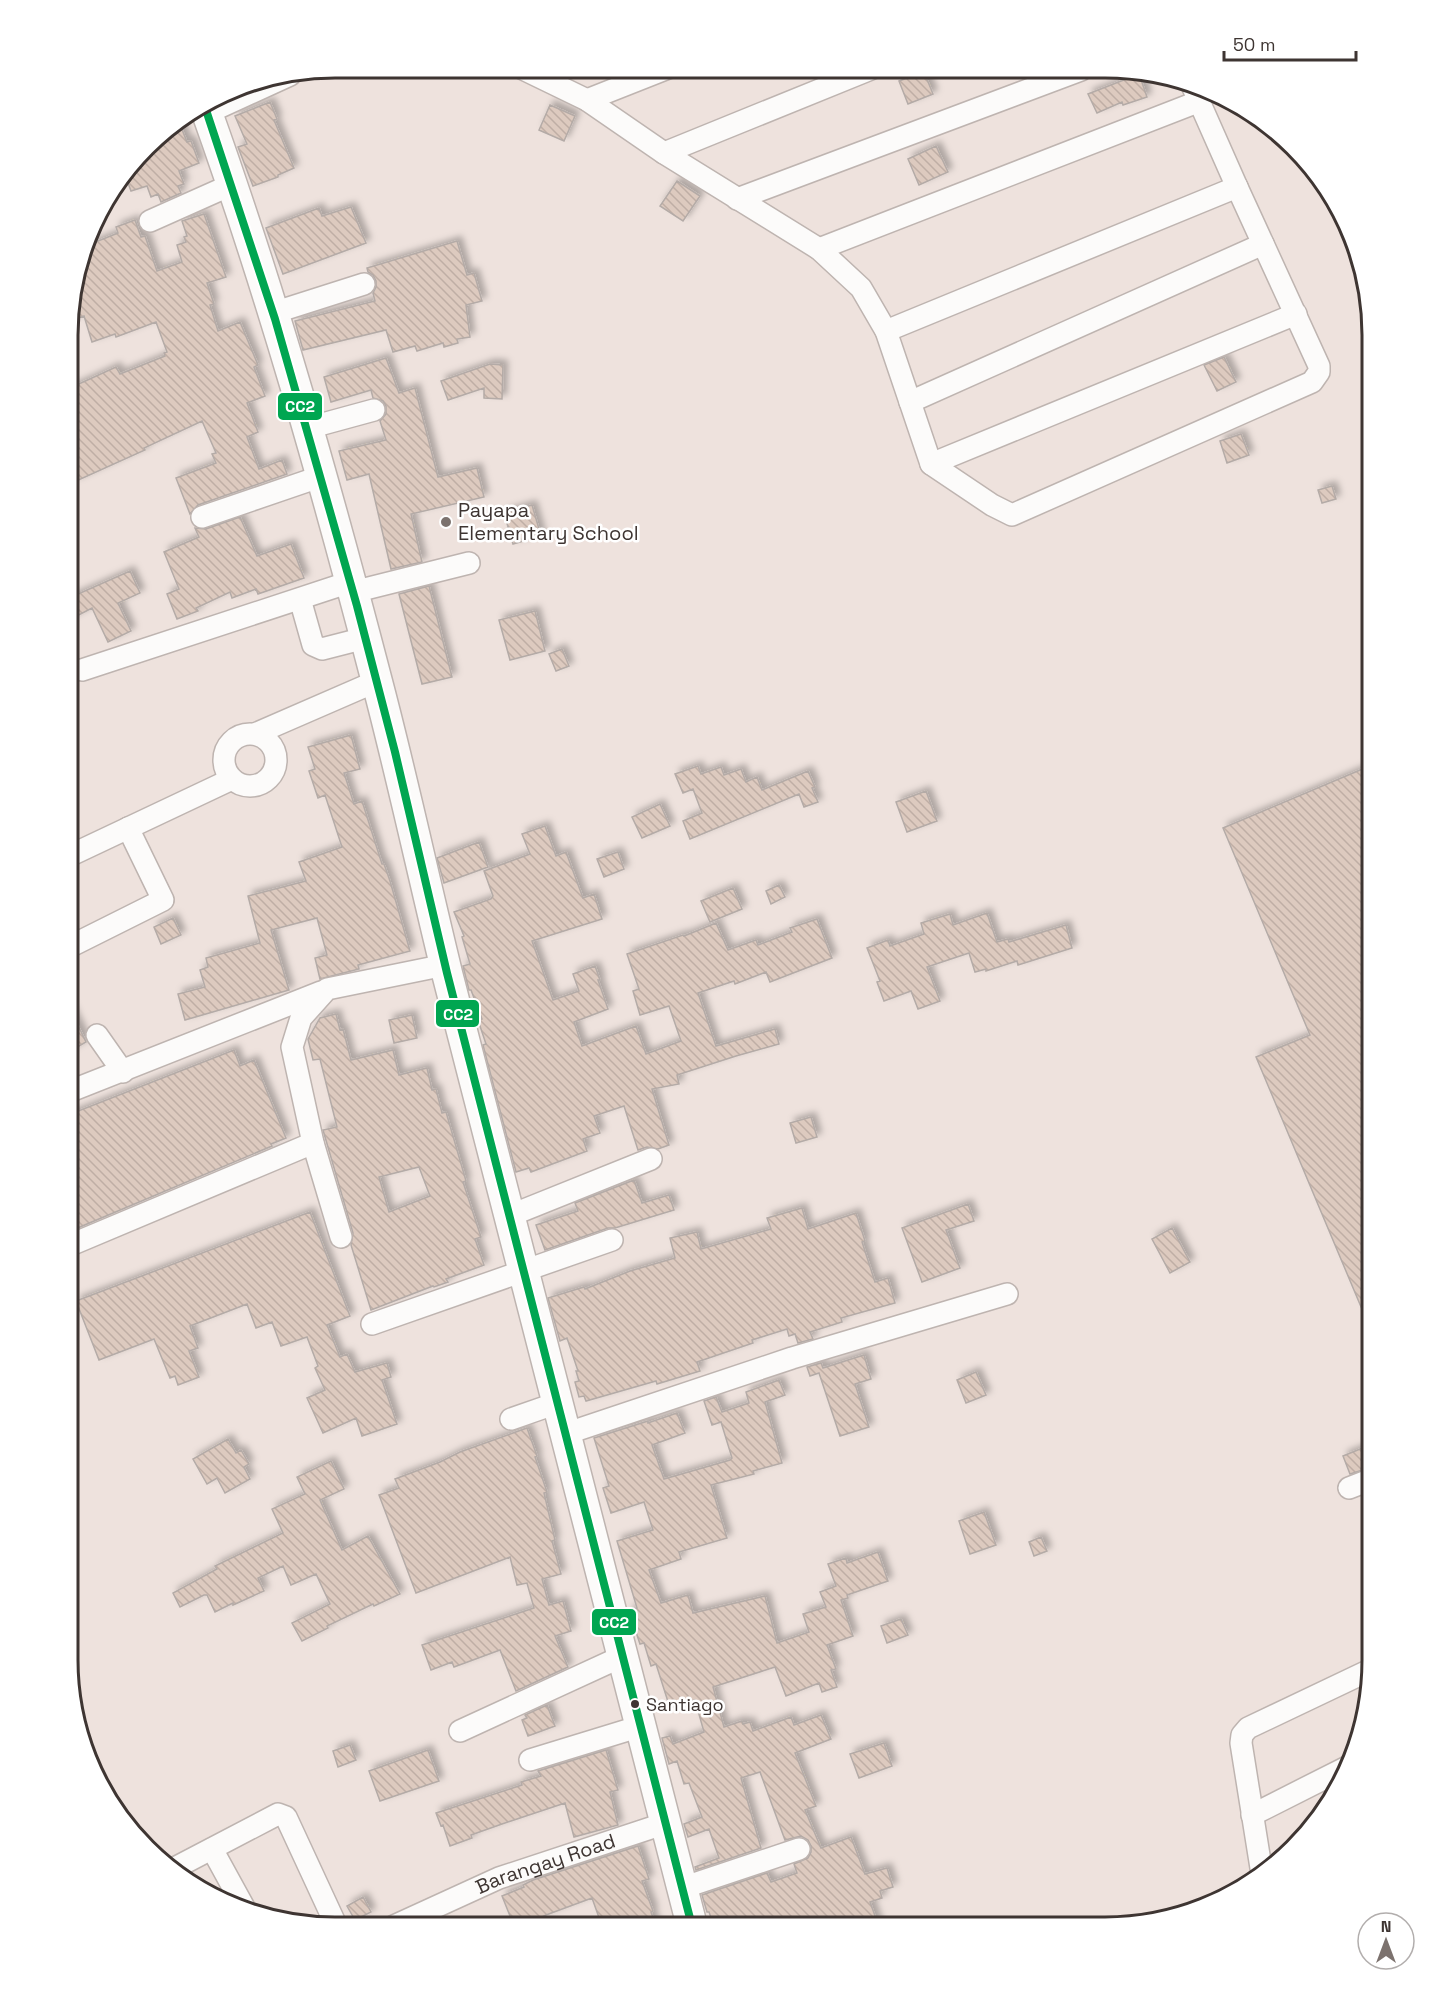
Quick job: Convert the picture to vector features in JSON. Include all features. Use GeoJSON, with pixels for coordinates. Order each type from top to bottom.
{"type":"FeatureCollection","features":[{"type":"Feature","properties":{"kind":"highway"},"geometry":{"type":"LineString","coordinates":[[207,112],[233,184],[273,313],[352,587],[377,681],[445,965],[690,1917]]}},
{"type":"Feature","properties":{"kind":"street"},"geometry":{"type":"LineString","coordinates":[[542,78],[587,100],[737,200],[819,249],[861,288],[886,331],[931,464],[992,505],[1012,515],[1312,382],[1319,372],[1319,366],[1296,314],[1197,95]]}},
{"type":"Feature","properties":{"kind":"street"},"geometry":{"type":"LineString","coordinates":[[587,100],[643,78]]}},
{"type":"Feature","properties":{"kind":"street"},"geometry":{"type":"LineString","coordinates":[[664,153],[849,78]]}},
{"type":"Feature","properties":{"kind":"street"},"geometry":{"type":"LineString","coordinates":[[737,200],[1060,78]]}},
{"type":"Feature","properties":{"kind":"street"},"geometry":{"type":"LineString","coordinates":[[819,249],[1192,93]]}},
{"type":"Feature","properties":{"kind":"street"},"geometry":{"type":"LineString","coordinates":[[150,221],[233,184]]}},
{"type":"Feature","properties":{"kind":"street"},"geometry":{"type":"LineString","coordinates":[[886,331],[1237,187]]}},
{"type":"Feature","properties":{"kind":"street"},"geometry":{"type":"LineString","coordinates":[[910,402],[1263,244]]}},
{"type":"Feature","properties":{"kind":"street"},"geometry":{"type":"LineString","coordinates":[[273,313],[364,284]]}},
{"type":"Feature","properties":{"kind":"street"},"geometry":{"type":"LineString","coordinates":[[931,464],[1296,314]]}},
{"type":"Feature","properties":{"kind":"street"},"geometry":{"type":"LineString","coordinates":[[308,428],[374,410]]}},
{"type":"Feature","properties":{"kind":"street"},"geometry":{"type":"LineString","coordinates":[[202,517],[321,476]]}},
{"type":"Feature","properties":{"kind":"street"},"geometry":{"type":"LineString","coordinates":[[82,670],[300,599],[469,563]]}},
{"type":"Feature","properties":{"kind":"street"},"geometry":{"type":"LineString","coordinates":[[300,599],[313,645],[322,649],[365,638]]}},
{"type":"Feature","properties":{"kind":"street"},"geometry":{"type":"LineString","coordinates":[[255,734],[270,744],[276,761],[269,777],[254,786],[244,786],[232,779],[225,770],[223,762],[227,747],[239,736],[255,734],[377,681]]}},
{"type":"Feature","properties":{"kind":"street"},"geometry":{"type":"LineString","coordinates":[[78,852],[232,779]]}},
{"type":"Feature","properties":{"kind":"street"},"geometry":{"type":"LineString","coordinates":[[78,943],[164,900],[128,828]]}},
{"type":"Feature","properties":{"kind":"street"},"geometry":{"type":"LineString","coordinates":[[78,1089],[327,989],[445,965]]}},
{"type":"Feature","properties":{"kind":"street"},"geometry":{"type":"LineString","coordinates":[[327,989],[301,1018],[292,1047],[313,1143],[341,1237]]}},
{"type":"Feature","properties":{"kind":"street"},"geometry":{"type":"LineString","coordinates":[[97,1035],[123,1072]]}},
{"type":"Feature","properties":{"kind":"street"},"geometry":{"type":"LineString","coordinates":[[78,1242],[313,1143]]}},
{"type":"Feature","properties":{"kind":"street"},"geometry":{"type":"LineString","coordinates":[[509,1216],[651,1159]]}},
{"type":"Feature","properties":{"kind":"street"},"geometry":{"type":"LineString","coordinates":[[372,1324],[612,1240]]}},
{"type":"Feature","properties":{"kind":"street"},"geometry":{"type":"LineString","coordinates":[[565,1434],[792,1358],[1007,1294]]}},
{"type":"Feature","properties":{"kind":"street"},"geometry":{"type":"LineString","coordinates":[[511,1419],[557,1403]]}},
{"type":"Feature","properties":{"kind":"street"},"geometry":{"type":"LineString","coordinates":[[1349,1488],[1362,1483]]}},
{"type":"Feature","properties":{"kind":"street"},"geometry":{"type":"LineString","coordinates":[[460,1731],[623,1656]]}},
{"type":"Feature","properties":{"kind":"street"},"geometry":{"type":"LineString","coordinates":[[1260,1865],[1241,1743],[1242,1735],[1248,1728],[1361,1674]]}},
{"type":"Feature","properties":{"kind":"street"},"geometry":{"type":"LineString","coordinates":[[530,1760],[641,1726]]}},
{"type":"Feature","properties":{"kind":"street"},"geometry":{"type":"LineString","coordinates":[[1252,1815],[1337,1772]]}},
{"type":"Feature","properties":{"kind":"street"},"geometry":{"type":"LineString","coordinates":[[180,1865],[278,1814],[286,1817],[328,1917]]}},
{"type":"Feature","properties":{"kind":"street","name":"Barangay Road"},"geometry":{"type":"LineString","coordinates":[[414,1917],[499,1878],[666,1823]]}},
{"type":"Feature","properties":{"kind":"street"},"geometry":{"type":"LineString","coordinates":[[212,1849],[239,1898]]}},
{"type":"Feature","properties":{"kind":"street"},"geometry":{"type":"LineString","coordinates":[[682,1888],[799,1849]]}},
{"type":"Feature","properties":{"kind":"building"},"geometry":{"type":"Polygon","coordinates":[[[907,78],[926,78],[933,94],[908,104],[899,81],[907,78]]]}},
{"type":"Feature","properties":{"kind":"building"},"geometry":{"type":"Polygon","coordinates":[[[1126,79],[1141,80],[1147,97],[1123,105],[1122,102],[1097,113],[1088,94],[1126,79]]]}},
{"type":"Feature","properties":{"kind":"building"},"geometry":{"type":"Polygon","coordinates":[[[270,102],[277,119],[274,120],[294,168],[278,177],[253,186],[238,147],[247,144],[235,116],[270,102]]]}},
{"type":"Feature","properties":{"kind":"building"},"geometry":{"type":"Polygon","coordinates":[[[550,105],[575,116],[564,141],[539,130],[550,105]]]}},
{"type":"Feature","properties":{"kind":"building"},"geometry":{"type":"Polygon","coordinates":[[[182,128],[187,142],[191,141],[199,163],[179,171],[184,184],[178,186],[181,193],[161,202],[158,194],[151,197],[147,186],[131,191],[128,182],[131,178],[153,153],[182,128]]]}},
{"type":"Feature","properties":{"kind":"building"},"geometry":{"type":"Polygon","coordinates":[[[936,146],[948,172],[919,185],[908,159],[936,146]]]}},
{"type":"Feature","properties":{"kind":"building"},"geometry":{"type":"Polygon","coordinates":[[[677,181],[700,196],[683,221],[660,206],[677,181]]]}},
{"type":"Feature","properties":{"kind":"building"},"geometry":{"type":"Polygon","coordinates":[[[351,207],[366,243],[283,274],[266,228],[319,208],[322,216],[351,207]]]}},
{"type":"Feature","properties":{"kind":"building"},"geometry":{"type":"Polygon","coordinates":[[[204,214],[226,277],[207,283],[214,304],[210,305],[218,331],[240,322],[258,365],[254,367],[265,396],[247,403],[258,432],[247,437],[259,469],[282,460],[287,474],[198,505],[190,514],[176,478],[216,463],[212,454],[216,453],[202,421],[78,480],[78,384],[116,367],[120,374],[165,356],[164,353],[167,352],[156,322],[116,337],[115,334],[92,342],[84,316],[79,318],[83,285],[96,242],[118,233],[116,227],[135,220],[141,237],[145,236],[157,271],[182,262],[177,245],[186,242],[184,237],[187,236],[182,221],[204,214]]]}},
{"type":"Feature","properties":{"kind":"building"},"geometry":{"type":"Polygon","coordinates":[[[457,241],[467,275],[474,273],[482,301],[466,305],[470,337],[457,339],[458,343],[444,347],[443,343],[417,351],[415,346],[393,352],[386,330],[303,350],[295,321],[375,301],[373,293],[376,281],[367,268],[457,241]]]}},
{"type":"Feature","properties":{"kind":"building"},"geometry":{"type":"Polygon","coordinates":[[[1224,357],[1236,382],[1217,391],[1204,365],[1224,357]]]}},
{"type":"Feature","properties":{"kind":"building"},"geometry":{"type":"Polygon","coordinates":[[[386,358],[399,393],[415,388],[438,477],[477,468],[484,497],[411,514],[422,562],[391,569],[369,474],[347,480],[339,451],[386,440],[380,421],[386,414],[386,406],[383,401],[373,398],[371,390],[331,402],[324,377],[386,358]]]}},
{"type":"Feature","properties":{"kind":"building"},"geometry":{"type":"Polygon","coordinates":[[[490,364],[503,365],[502,399],[484,398],[484,388],[448,400],[441,381],[490,364]]]}},
{"type":"Feature","properties":{"kind":"building"},"geometry":{"type":"Polygon","coordinates":[[[1241,434],[1249,455],[1227,463],[1220,441],[1241,434]]]}},
{"type":"Feature","properties":{"kind":"building"},"geometry":{"type":"Polygon","coordinates":[[[1332,486],[1336,499],[1322,503],[1318,490],[1332,486]]]}},
{"type":"Feature","properties":{"kind":"building"},"geometry":{"type":"Polygon","coordinates":[[[532,505],[541,536],[513,544],[504,513],[532,505]]]}},
{"type":"Feature","properties":{"kind":"building"},"geometry":{"type":"Polygon","coordinates":[[[240,517],[257,556],[291,544],[304,578],[258,594],[256,589],[232,598],[230,592],[196,608],[198,611],[177,619],[167,594],[179,589],[164,552],[199,537],[195,528],[206,529],[240,517]]]}},
{"type":"Feature","properties":{"kind":"building"},"geometry":{"type":"Polygon","coordinates":[[[130,571],[140,593],[118,603],[131,631],[108,642],[92,608],[78,615],[78,594],[130,571]]]}},
{"type":"Feature","properties":{"kind":"building"},"geometry":{"type":"Polygon","coordinates":[[[429,586],[452,677],[422,684],[399,594],[429,586]]]}},
{"type":"Feature","properties":{"kind":"building"},"geometry":{"type":"Polygon","coordinates":[[[535,611],[545,651],[510,660],[499,620],[535,611]]]}},
{"type":"Feature","properties":{"kind":"building"},"geometry":{"type":"Polygon","coordinates":[[[562,649],[569,666],[556,671],[549,654],[562,649]]]}},
{"type":"Feature","properties":{"kind":"building"},"geometry":{"type":"Polygon","coordinates":[[[351,735],[360,769],[344,773],[354,804],[362,801],[382,864],[384,864],[390,881],[410,951],[358,965],[359,969],[320,979],[315,958],[327,955],[317,918],[271,930],[289,990],[185,1020],[178,994],[205,987],[200,970],[208,967],[206,958],[260,943],[248,896],[306,881],[299,862],[342,847],[325,795],[318,798],[309,771],[315,769],[308,747],[351,735]]]}},
{"type":"Feature","properties":{"kind":"building"},"geometry":{"type":"Polygon","coordinates":[[[698,766],[701,774],[721,767],[724,775],[741,769],[746,782],[757,777],[762,790],[808,771],[818,802],[804,807],[799,794],[690,839],[683,821],[702,813],[693,789],[683,793],[675,774],[698,766]]]}},
{"type":"Feature","properties":{"kind":"building"},"geometry":{"type":"Polygon","coordinates":[[[1362,769],[1362,1309],[1256,1057],[1310,1035],[1223,828],[1362,769]]]}},
{"type":"Feature","properties":{"kind":"building"},"geometry":{"type":"Polygon","coordinates":[[[926,791],[937,821],[907,832],[896,802],[926,791]]]}},
{"type":"Feature","properties":{"kind":"building"},"geometry":{"type":"Polygon","coordinates":[[[660,804],[670,826],[642,838],[632,817],[660,804]]]}},
{"type":"Feature","properties":{"kind":"building"},"geometry":{"type":"Polygon","coordinates":[[[545,826],[556,856],[566,852],[583,898],[594,894],[602,919],[532,941],[553,1000],[579,991],[573,974],[595,966],[608,1009],[574,1022],[582,1046],[636,1026],[646,1054],[681,1041],[669,1006],[640,1015],[633,991],[639,989],[627,954],[716,923],[728,950],[756,940],[758,945],[792,932],[790,928],[817,919],[832,958],[770,982],[766,972],[735,984],[734,981],[698,993],[716,1046],[775,1029],[779,1044],[677,1075],[679,1084],[652,1089],[669,1145],[658,1149],[647,1147],[638,1150],[624,1106],[594,1116],[600,1133],[583,1139],[587,1151],[531,1172],[529,1168],[516,1172],[483,1045],[486,1044],[478,1020],[482,1019],[471,990],[469,990],[463,966],[470,964],[462,937],[464,936],[454,912],[491,899],[493,896],[484,871],[530,854],[522,834],[545,826]]]}},
{"type":"Feature","properties":{"kind":"building"},"geometry":{"type":"Polygon","coordinates":[[[479,842],[488,867],[444,883],[437,858],[479,842]]]}},
{"type":"Feature","properties":{"kind":"building"},"geometry":{"type":"Polygon","coordinates":[[[618,852],[624,869],[604,877],[597,859],[618,852]]]}},
{"type":"Feature","properties":{"kind":"building"},"geometry":{"type":"Polygon","coordinates":[[[779,885],[785,897],[771,904],[766,891],[779,885]]]}},
{"type":"Feature","properties":{"kind":"building"},"geometry":{"type":"Polygon","coordinates":[[[733,888],[742,909],[710,922],[701,901],[733,888]]]}},
{"type":"Feature","properties":{"kind":"building"},"geometry":{"type":"Polygon","coordinates":[[[987,913],[997,942],[1008,939],[1009,942],[1066,925],[1072,948],[1018,965],[1017,961],[986,971],[986,969],[975,972],[969,953],[927,967],[940,1001],[918,1009],[911,991],[884,1001],[877,982],[880,981],[867,948],[888,940],[890,946],[924,934],[921,923],[950,914],[953,925],[987,913]]]}},
{"type":"Feature","properties":{"kind":"building"},"geometry":{"type":"Polygon","coordinates":[[[173,918],[181,935],[161,944],[154,927],[173,918]]]}},
{"type":"Feature","properties":{"kind":"building"},"geometry":{"type":"Polygon","coordinates":[[[336,1014],[340,1030],[343,1029],[351,1060],[393,1050],[399,1075],[427,1068],[432,1090],[436,1089],[442,1113],[446,1112],[466,1181],[463,1182],[481,1237],[475,1239],[484,1265],[446,1279],[448,1282],[371,1310],[351,1245],[353,1233],[323,1130],[337,1127],[320,1059],[313,1060],[308,1039],[320,1018],[336,1014]],[[419,1167],[379,1177],[389,1212],[430,1196],[419,1167]]]}},
{"type":"Feature","properties":{"kind":"building"},"geometry":{"type":"Polygon","coordinates":[[[412,1015],[417,1038],[394,1043],[389,1020],[412,1015]]]}},
{"type":"Feature","properties":{"kind":"building"},"geometry":{"type":"Polygon","coordinates":[[[78,1026],[86,1042],[78,1047],[78,1026]]]}},
{"type":"Feature","properties":{"kind":"building"},"geometry":{"type":"Polygon","coordinates":[[[234,1050],[240,1066],[254,1060],[286,1138],[78,1228],[78,1111],[234,1050]]]}},
{"type":"Feature","properties":{"kind":"building"},"geometry":{"type":"Polygon","coordinates":[[[811,1117],[817,1137],[796,1143],[790,1123],[811,1117]]]}},
{"type":"Feature","properties":{"kind":"building"},"geometry":{"type":"Polygon","coordinates":[[[634,1180],[642,1203],[669,1195],[674,1210],[615,1228],[608,1228],[545,1250],[536,1225],[578,1211],[575,1203],[634,1180]]]}},
{"type":"Feature","properties":{"kind":"building"},"geometry":{"type":"Polygon","coordinates":[[[968,1204],[974,1221],[946,1230],[960,1268],[922,1282],[902,1228],[968,1204]]]}},
{"type":"Feature","properties":{"kind":"building"},"geometry":{"type":"Polygon","coordinates":[[[802,1208],[808,1229],[856,1213],[865,1241],[862,1242],[875,1282],[888,1278],[895,1303],[841,1318],[842,1322],[810,1332],[813,1339],[798,1343],[795,1334],[789,1336],[787,1329],[697,1362],[700,1371],[586,1401],[584,1396],[579,1397],[575,1382],[579,1381],[576,1371],[578,1371],[567,1338],[560,1341],[548,1298],[584,1287],[585,1289],[630,1271],[675,1258],[670,1238],[697,1232],[701,1249],[771,1229],[767,1218],[802,1208]]]}},
{"type":"Feature","properties":{"kind":"building"},"geometry":{"type":"Polygon","coordinates":[[[310,1212],[350,1316],[327,1325],[340,1357],[347,1354],[355,1372],[387,1363],[391,1377],[382,1380],[397,1424],[362,1436],[356,1418],[323,1433],[307,1398],[325,1390],[315,1368],[318,1366],[307,1337],[281,1346],[272,1322],[256,1328],[247,1304],[190,1326],[198,1348],[189,1351],[199,1377],[178,1385],[175,1376],[170,1378],[154,1339],[99,1360],[78,1306],[78,1300],[310,1212]]]}},
{"type":"Feature","properties":{"kind":"building"},"geometry":{"type":"Polygon","coordinates":[[[1172,1228],[1190,1262],[1170,1273],[1152,1239],[1172,1228]]]}},
{"type":"Feature","properties":{"kind":"building"},"geometry":{"type":"Polygon","coordinates":[[[864,1355],[871,1379],[855,1384],[869,1427],[840,1436],[819,1373],[810,1376],[807,1367],[821,1363],[823,1368],[864,1355]]]}},
{"type":"Feature","properties":{"kind":"building"},"geometry":{"type":"Polygon","coordinates":[[[976,1372],[986,1395],[966,1403],[957,1380],[976,1372]]]}},
{"type":"Feature","properties":{"kind":"building"},"geometry":{"type":"Polygon","coordinates":[[[779,1380],[785,1395],[765,1402],[782,1463],[753,1471],[754,1474],[711,1485],[727,1538],[679,1552],[681,1559],[649,1570],[661,1603],[688,1595],[693,1613],[765,1596],[777,1643],[809,1632],[803,1614],[826,1607],[820,1592],[836,1586],[828,1564],[846,1558],[847,1563],[878,1552],[888,1581],[847,1595],[848,1598],[841,1600],[853,1636],[827,1645],[836,1669],[831,1670],[837,1687],[822,1692],[819,1683],[786,1696],[775,1667],[713,1687],[724,1727],[742,1721],[743,1724],[750,1722],[753,1731],[791,1717],[794,1725],[821,1715],[831,1739],[795,1753],[816,1806],[805,1810],[821,1848],[851,1837],[865,1874],[887,1868],[893,1887],[880,1891],[882,1898],[870,1902],[875,1917],[711,1917],[702,1895],[767,1873],[771,1882],[797,1873],[794,1864],[808,1858],[811,1846],[808,1840],[801,1836],[785,1840],[760,1772],[741,1778],[761,1848],[696,1870],[695,1867],[719,1858],[709,1829],[688,1837],[684,1824],[702,1817],[689,1783],[684,1784],[677,1761],[669,1764],[662,1738],[670,1736],[673,1744],[704,1732],[695,1700],[670,1708],[656,1664],[651,1666],[644,1643],[640,1644],[629,1611],[637,1608],[617,1541],[653,1530],[644,1502],[611,1513],[603,1488],[609,1486],[594,1438],[677,1413],[685,1433],[652,1445],[664,1479],[730,1460],[732,1458],[721,1422],[712,1425],[704,1401],[716,1397],[722,1412],[749,1403],[746,1392],[779,1380]]]}},
{"type":"Feature","properties":{"kind":"building"},"geometry":{"type":"Polygon","coordinates":[[[527,1428],[547,1492],[544,1493],[555,1540],[552,1541],[561,1574],[542,1579],[549,1605],[563,1601],[571,1631],[555,1636],[568,1667],[516,1691],[500,1650],[454,1667],[452,1662],[431,1670],[422,1645],[534,1608],[527,1583],[517,1585],[510,1557],[416,1593],[379,1495],[399,1488],[395,1479],[527,1428]]]}},
{"type":"Feature","properties":{"kind":"building"},"geometry":{"type":"Polygon","coordinates":[[[228,1439],[236,1453],[241,1450],[249,1464],[244,1467],[250,1479],[225,1493],[217,1478],[207,1484],[193,1459],[228,1439]]]}},
{"type":"Feature","properties":{"kind":"building"},"geometry":{"type":"Polygon","coordinates":[[[1362,1448],[1362,1470],[1350,1474],[1343,1456],[1362,1448]]]}},
{"type":"Feature","properties":{"kind":"building"},"geometry":{"type":"Polygon","coordinates":[[[331,1461],[344,1489],[320,1500],[342,1550],[368,1536],[400,1594],[327,1626],[328,1628],[302,1641],[292,1623],[330,1604],[316,1574],[291,1585],[283,1566],[258,1578],[264,1591],[233,1605],[233,1603],[215,1612],[207,1595],[204,1595],[180,1607],[173,1593],[217,1569],[215,1566],[283,1533],[272,1509],[305,1494],[297,1477],[331,1461]]]}},
{"type":"Feature","properties":{"kind":"building"},"geometry":{"type":"Polygon","coordinates":[[[984,1512],[996,1545],[970,1554],[959,1521],[984,1512]]]}},
{"type":"Feature","properties":{"kind":"building"},"geometry":{"type":"Polygon","coordinates":[[[1041,1537],[1047,1551],[1034,1556],[1029,1542],[1041,1537]]]}},
{"type":"Feature","properties":{"kind":"building"},"geometry":{"type":"Polygon","coordinates":[[[901,1619],[908,1635],[887,1643],[881,1626],[901,1619]]]}},
{"type":"Feature","properties":{"kind":"building"},"geometry":{"type":"Polygon","coordinates":[[[547,1705],[555,1726],[528,1736],[522,1720],[527,1718],[525,1715],[547,1705]]]}},
{"type":"Feature","properties":{"kind":"building"},"geometry":{"type":"Polygon","coordinates":[[[884,1743],[892,1766],[859,1778],[850,1754],[884,1743]]]}},
{"type":"Feature","properties":{"kind":"building"},"geometry":{"type":"Polygon","coordinates":[[[350,1745],[356,1760],[338,1767],[333,1751],[350,1745]]]}},
{"type":"Feature","properties":{"kind":"building"},"geometry":{"type":"Polygon","coordinates":[[[428,1750],[439,1781],[380,1801],[369,1771],[428,1750]]]}},
{"type":"Feature","properties":{"kind":"building"},"geometry":{"type":"Polygon","coordinates":[[[606,1750],[618,1790],[610,1792],[618,1825],[574,1837],[565,1803],[471,1835],[472,1838],[450,1846],[436,1813],[522,1785],[521,1782],[541,1776],[538,1771],[606,1750]]]}},
{"type":"Feature","properties":{"kind":"building"},"geometry":{"type":"Polygon","coordinates":[[[638,1846],[649,1879],[642,1881],[653,1911],[651,1912],[653,1917],[599,1917],[592,1898],[542,1917],[510,1917],[502,1896],[524,1887],[523,1885],[638,1846]]]}},
{"type":"Feature","properties":{"kind":"building"},"geometry":{"type":"Polygon","coordinates":[[[363,1897],[371,1912],[361,1917],[353,1917],[347,1906],[363,1897]]]}},
{"type":"Feature","properties":{"kind":"transit line","name":"CC2"},"geometry":{"type":"LineString","coordinates":[[207,112],[275,319],[357,606],[395,752],[447,973],[690,1917]]}},
{"type":"Feature","properties":{"kind":"place","name":"Payapa Elementary School"},"geometry":{"type":"Point","coordinates":[446,522]}},
{"type":"Feature","properties":{"kind":"place","name":"Santiago"},"geometry":{"type":"Point","coordinates":[635,1704]}}]}
